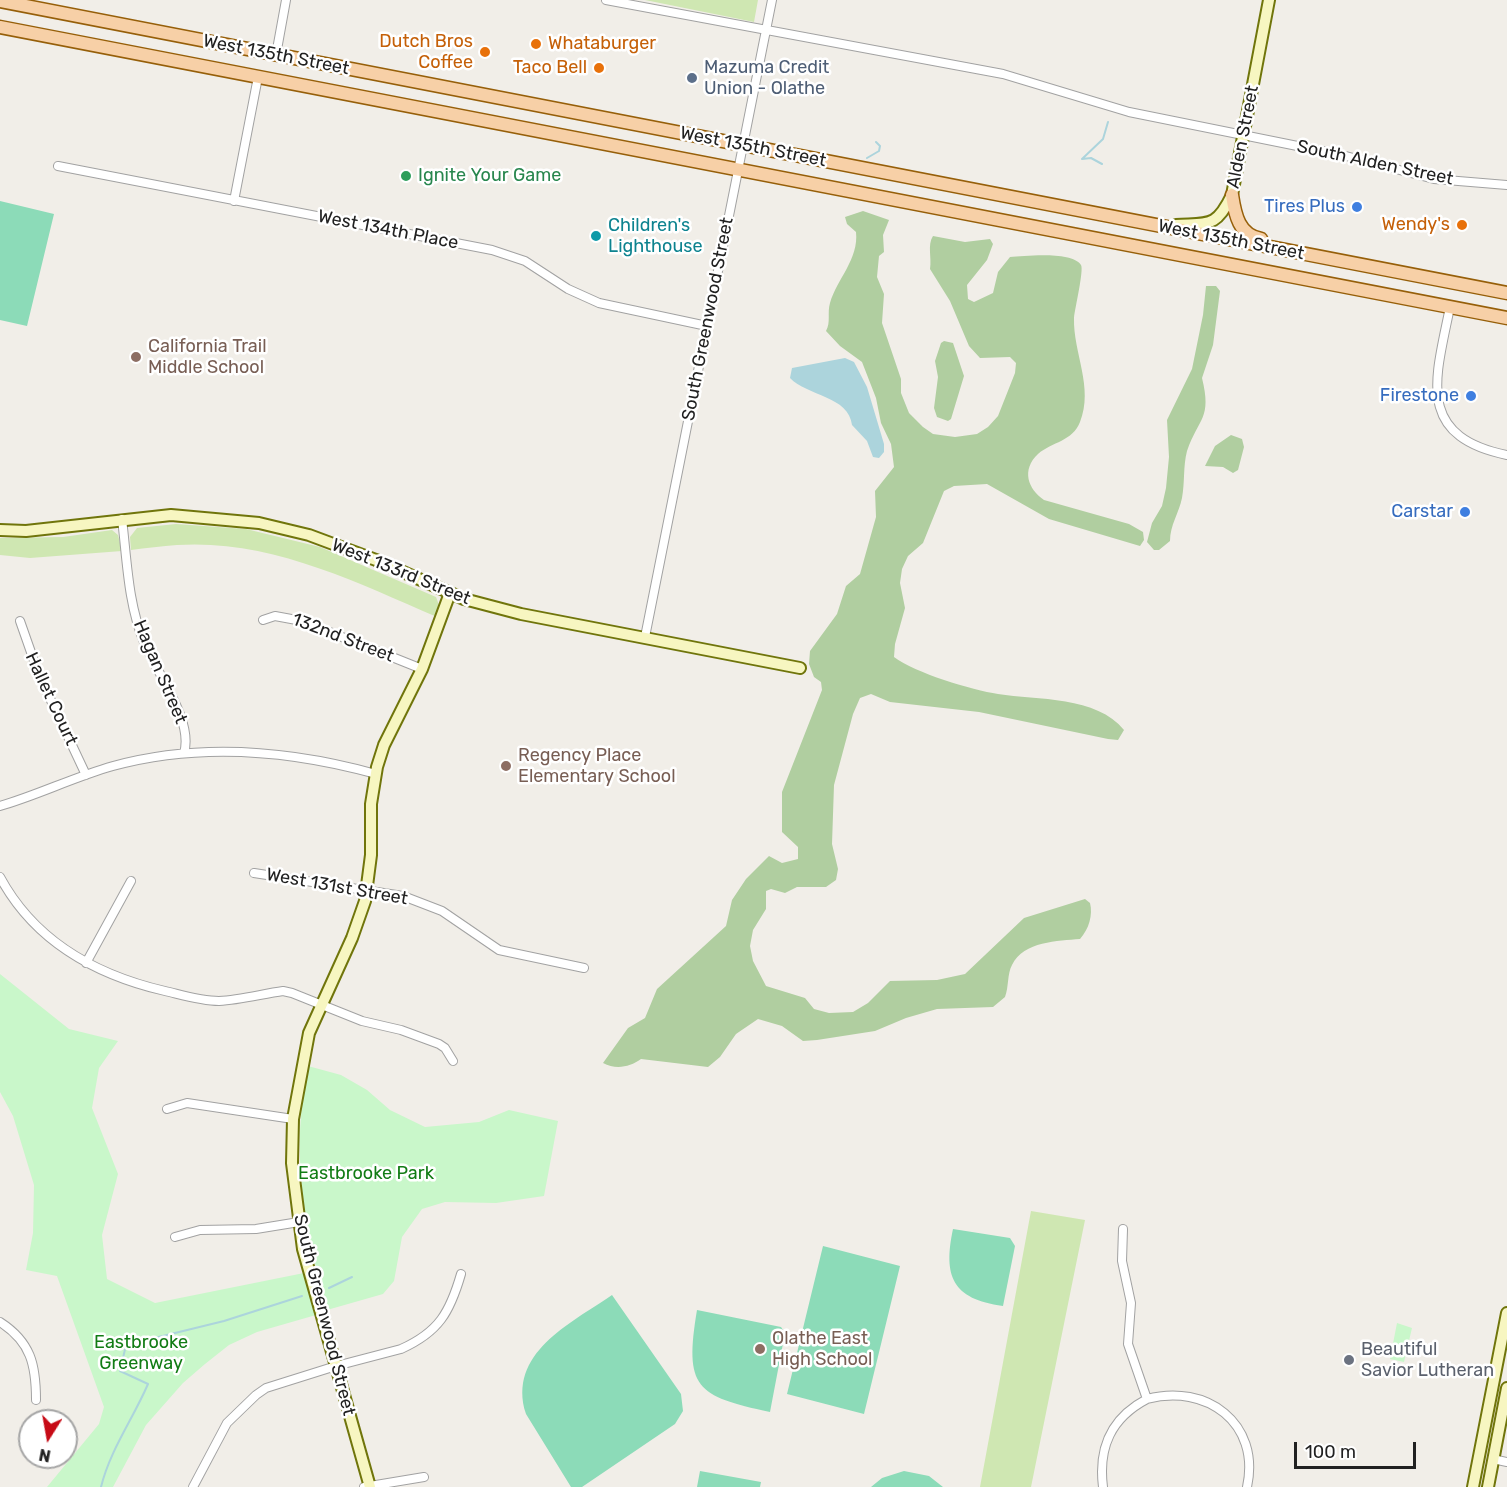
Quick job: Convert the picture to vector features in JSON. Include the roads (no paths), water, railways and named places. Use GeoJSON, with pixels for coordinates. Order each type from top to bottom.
{"type":"FeatureCollection","features":[{"type":"Feature","properties":{"kind":"main road","name":"West 135th Street"},"geometry":{"type":"LineString","coordinates":[[0,2],[1507,293]]}},
{"type":"Feature","properties":{"kind":"main road","name":"West 135th Street"},"geometry":{"type":"LineString","coordinates":[[0,27],[1507,318]]}},
{"type":"Feature","properties":{"kind":"main road"},"geometry":{"type":"LineString","coordinates":[[1232,195],[1238,223],[1249,236],[1391,264],[1394,271]]}},
{"type":"Feature","properties":{"kind":"street"},"geometry":{"type":"LineString","coordinates":[[276,55],[286,0]]}},
{"type":"Feature","properties":{"kind":"street","name":"South Alden Street"},"geometry":{"type":"LineString","coordinates":[[606,0],[1003,74],[1129,112],[1342,155],[1434,179],[1507,185]]}},
{"type":"Feature","properties":{"kind":"street","name":"South Greenwood Street"},"geometry":{"type":"LineString","coordinates":[[645,637],[772,0]]}},
{"type":"Feature","properties":{"kind":"street","name":"Alden Street"},"geometry":{"type":"LineString","coordinates":[[1168,228],[1211,224],[1219,218],[1232,195],[1269,0]]}},
{"type":"Feature","properties":{"kind":"street"},"geometry":{"type":"LineString","coordinates":[[234,201],[258,76]]}},
{"type":"Feature","properties":{"kind":"street","name":"West 134th Place"},"geometry":{"type":"LineString","coordinates":[[58,166],[492,250],[525,261],[568,289],[599,303],[707,326]]}},
{"type":"Feature","properties":{"kind":"street"},"geometry":{"type":"LineString","coordinates":[[1450,307],[1436,380],[1441,411],[1450,426],[1468,442],[1488,451],[1507,454]]}},
{"type":"Feature","properties":{"kind":"street","name":"West 133rd Street"},"geometry":{"type":"LineString","coordinates":[[0,531],[64,527],[122,519],[200,516],[285,529],[376,560],[450,593],[521,614],[800,668]]}},
{"type":"Feature","properties":{"kind":"street","name":"Hagan Street"},"geometry":{"type":"LineString","coordinates":[[122,519],[143,642],[181,718],[187,743],[184,753]]}},
{"type":"Feature","properties":{"kind":"street","name":"South Greenwood Street"},"geometry":{"type":"LineString","coordinates":[[370,1487],[303,1249],[292,1163],[293,1119],[304,1051],[320,1004],[352,938],[367,891],[371,855],[371,804],[384,744],[422,669],[450,593]]}},
{"type":"Feature","properties":{"kind":"street","name":"132nd Street"},"geometry":{"type":"LineString","coordinates":[[263,620],[275,616],[302,621],[422,669]]}},
{"type":"Feature","properties":{"kind":"street","name":"Hallet Court"},"geometry":{"type":"LineString","coordinates":[[20,621],[39,675],[86,775]]}},
{"type":"Feature","properties":{"kind":"street"},"geometry":{"type":"LineString","coordinates":[[0,806],[86,775],[131,762],[184,753],[228,750],[273,753],[327,761],[376,774]]}},
{"type":"Feature","properties":{"kind":"street","name":"West 131st Street"},"geometry":{"type":"LineString","coordinates":[[254,873],[403,896],[442,911],[499,950],[584,968]]}},
{"type":"Feature","properties":{"kind":"street"},"geometry":{"type":"LineString","coordinates":[[0,877],[22,912],[39,928],[86,963],[124,981],[218,1001],[283,991],[304,996],[362,1021],[401,1030],[439,1044],[445,1048],[453,1061]]}},
{"type":"Feature","properties":{"kind":"street"},"geometry":{"type":"LineString","coordinates":[[86,963],[131,881]]}},
{"type":"Feature","properties":{"kind":"street"},"geometry":{"type":"LineString","coordinates":[[167,1110],[187,1103],[293,1119]]}},
{"type":"Feature","properties":{"kind":"street"},"geometry":{"type":"LineString","coordinates":[[175,1237],[200,1230],[256,1229],[299,1222]]}},
{"type":"Feature","properties":{"kind":"street"},"geometry":{"type":"LineString","coordinates":[[1124,1229],[1122,1261],[1131,1303],[1128,1344],[1147,1399]]}},
{"type":"Feature","properties":{"kind":"street"},"geometry":{"type":"LineString","coordinates":[[193,1487],[227,1423],[255,1395],[266,1388],[401,1349],[428,1334],[447,1312],[461,1274]]}},
{"type":"Feature","properties":{"kind":"street"},"geometry":{"type":"LineString","coordinates":[[1473,1487],[1507,1313]]}},
{"type":"Feature","properties":{"kind":"street"},"geometry":{"type":"LineString","coordinates":[[0,1322],[24,1344],[34,1364],[36,1400]]}},
{"type":"Feature","properties":{"kind":"street"},"geometry":{"type":"LineString","coordinates":[[1488,1487],[1507,1388]]}},
{"type":"Feature","properties":{"kind":"street"},"geometry":{"type":"LineString","coordinates":[[1103,1487],[1102,1456],[1109,1435],[1124,1414],[1147,1399],[1173,1394],[1191,1396],[1220,1409],[1238,1430],[1246,1444],[1249,1463],[1247,1487]]}},
{"type":"Feature","properties":{"kind":"street"},"geometry":{"type":"LineString","coordinates":[[1493,1459],[1507,1462]]}},
{"type":"Feature","properties":{"kind":"street"},"geometry":{"type":"LineString","coordinates":[[364,1487],[424,1478]]}},
{"type":"Feature","properties":{"kind":"water"},"geometry":{"type":"Polygon","coordinates":[[[845,358],[854,362],[867,387],[884,444],[884,452],[879,458],[873,457],[867,441],[852,425],[849,415],[843,408],[790,378],[792,368],[845,358]]]}},
{"type":"Feature","properties":{"kind":"waterway"},"geometry":{"type":"LineString","coordinates":[[1082,159],[1103,139],[1108,122]]}},
{"type":"Feature","properties":{"kind":"waterway"},"geometry":{"type":"LineString","coordinates":[[867,158],[879,151],[880,146],[876,142]]}},
{"type":"Feature","properties":{"kind":"waterway"},"geometry":{"type":"LineString","coordinates":[[1082,159],[1091,158],[1102,164]]}},
{"type":"Feature","properties":{"kind":"waterway"},"geometry":{"type":"LineString","coordinates":[[329,1288],[352,1277]]}},
{"type":"Feature","properties":{"kind":"waterway"},"geometry":{"type":"LineString","coordinates":[[101,1487],[116,1447],[148,1384],[120,1371],[126,1345],[224,1321],[302,1296]]}},
{"type":"Feature","properties":{"kind":"place","name":"Whataburger"},"geometry":{"type":"Point","coordinates":[536,44]}},
{"type":"Feature","properties":{"kind":"place","name":"Dutch Bros Coffee"},"geometry":{"type":"Point","coordinates":[485,52]}},
{"type":"Feature","properties":{"kind":"place","name":"Taco Bell"},"geometry":{"type":"Point","coordinates":[599,68]}},
{"type":"Feature","properties":{"kind":"place","name":"Mazuma Credit Union - Olathe"},"geometry":{"type":"Point","coordinates":[692,78]}},
{"type":"Feature","properties":{"kind":"place","name":"Ignite Your Game"},"geometry":{"type":"Point","coordinates":[406,176]}},
{"type":"Feature","properties":{"kind":"place","name":"Tires Plus"},"geometry":{"type":"Point","coordinates":[1357,207]}},
{"type":"Feature","properties":{"kind":"place","name":"Wendy's"},"geometry":{"type":"Point","coordinates":[1462,225]}},
{"type":"Feature","properties":{"kind":"place","name":"Children's Lighthouse"},"geometry":{"type":"Point","coordinates":[596,236]}},
{"type":"Feature","properties":{"kind":"place","name":"California Trail Middle School"},"geometry":{"type":"Point","coordinates":[136,357]}},
{"type":"Feature","properties":{"kind":"place","name":"Firestone"},"geometry":{"type":"Point","coordinates":[1471,396]}},
{"type":"Feature","properties":{"kind":"place","name":"Carstar"},"geometry":{"type":"Point","coordinates":[1465,512]}},
{"type":"Feature","properties":{"kind":"place","name":"Regency Place Elementary School"},"geometry":{"type":"Point","coordinates":[506,766]}},
{"type":"Feature","properties":{"kind":"place","name":"Olathe East High School"},"geometry":{"type":"Point","coordinates":[760,1349]}},
{"type":"Feature","properties":{"kind":"place","name":"Beautiful Savior Lutheran"},"geometry":{"type":"Point","coordinates":[1349,1360]}},
{"type":"Feature","properties":{"kind":"park label","name":"Eastbrooke Park"},"geometry":{"type":"Point","coordinates":[366,1174]}},
{"type":"Feature","properties":{"kind":"park label","name":"Eastbrooke Greenway"},"geometry":{"type":"Point","coordinates":[141,1353]}}]}
